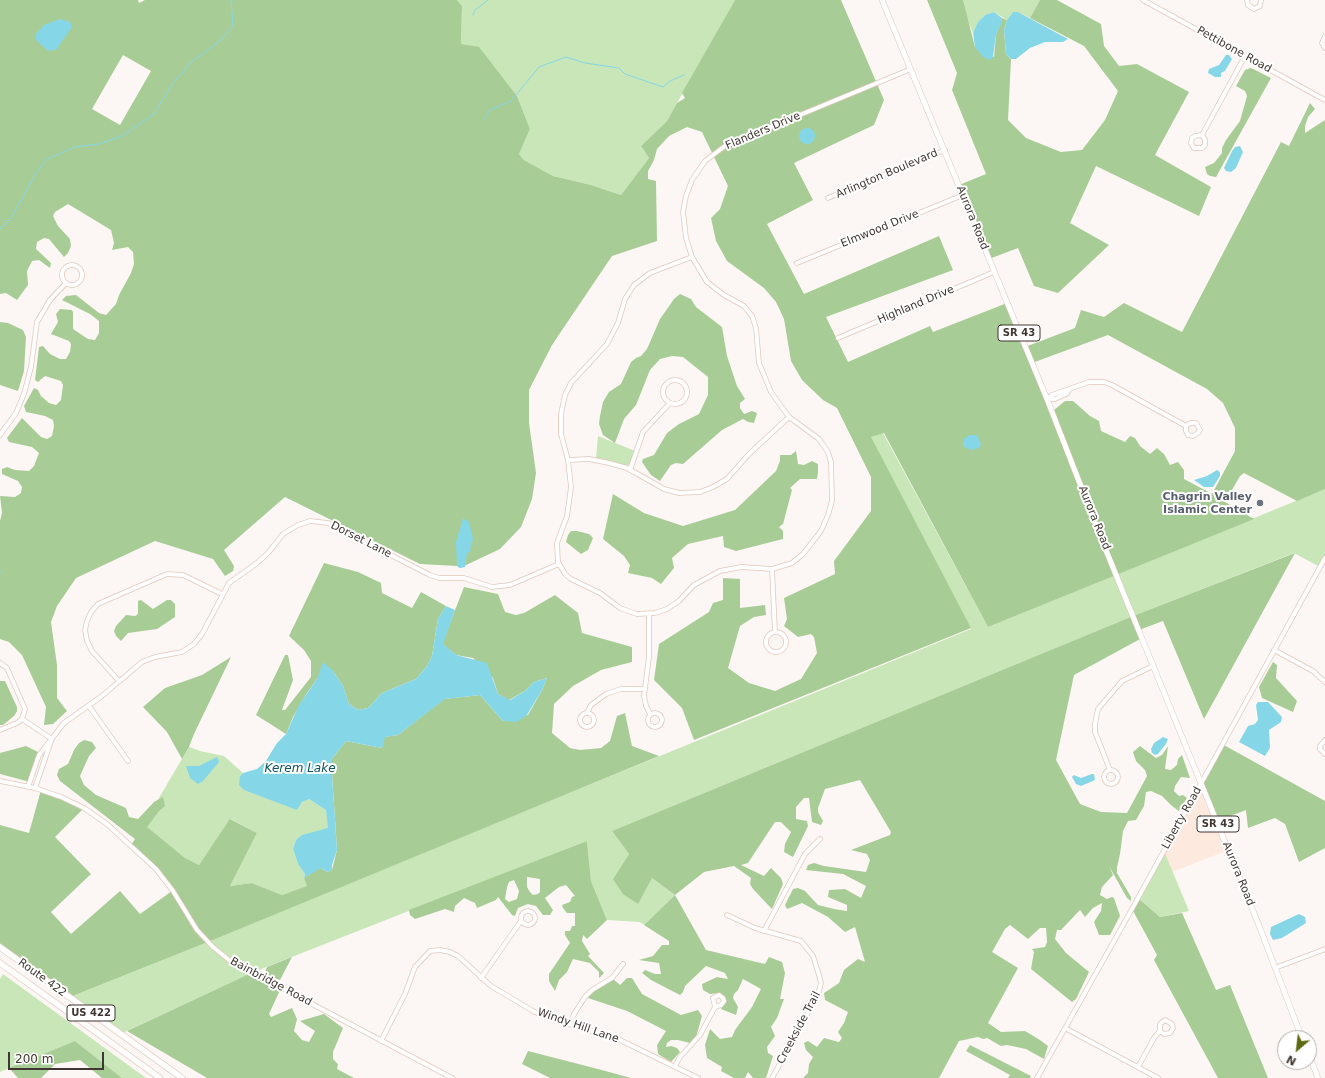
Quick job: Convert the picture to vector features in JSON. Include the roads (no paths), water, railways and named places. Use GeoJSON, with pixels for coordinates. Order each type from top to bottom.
{"type":"FeatureCollection","features":[{"type":"Feature","properties":{"kind":"highway","name":"Route 422"},"geometry":{"type":"LineString","coordinates":[[0,947],[182,1078]]}},
{"type":"Feature","properties":{"kind":"highway","name":"Route 422"},"geometry":{"type":"LineString","coordinates":[[0,963],[160,1078]]}},
{"type":"Feature","properties":{"kind":"main road","name":"Aurora Road"},"geometry":{"type":"LineString","coordinates":[[882,0],[1047,399],[1299,1030]]}},
{"type":"Feature","properties":{"kind":"street","name":"Pettibone Road"},"geometry":{"type":"LineString","coordinates":[[1143,0],[1325,100]]}},
{"type":"Feature","properties":{"kind":"street"},"geometry":{"type":"LineString","coordinates":[[1247,0],[1248,5],[1254,9],[1260,6],[1261,0]]}},
{"type":"Feature","properties":{"kind":"street"},"geometry":{"type":"LineString","coordinates":[[1325,36],[1322,43],[1325,48]]}},
{"type":"Feature","properties":{"kind":"street"},"geometry":{"type":"LineString","coordinates":[[1202,135],[1245,56]]}},
{"type":"Feature","properties":{"kind":"street","name":"Flanders Drive"},"geometry":{"type":"LineString","coordinates":[[559,564],[571,579],[595,590],[620,608],[632,613],[649,614],[671,607],[694,585],[716,573],[741,568],[772,569],[792,563],[803,554],[824,525],[832,501],[831,462],[827,448],[819,439],[789,416],[775,399],[764,379],[758,356],[756,328],[752,316],[744,306],[724,295],[707,282],[692,257],[684,223],[684,201],[695,175],[710,157],[725,146],[911,69]]}},
{"type":"Feature","properties":{"kind":"street","name":"Arlington Boulevard"},"geometry":{"type":"LineString","coordinates":[[828,198],[945,150]]}},
{"type":"Feature","properties":{"kind":"street","name":"Elmwood Drive"},"geometry":{"type":"LineString","coordinates":[[797,263],[963,195]]}},
{"type":"Feature","properties":{"kind":"street"},"geometry":{"type":"LineString","coordinates":[[559,564],[556,552],[557,543],[567,516],[571,493],[568,460],[560,426],[563,402],[571,383],[606,344],[618,323],[625,299],[634,285],[650,273],[692,257]]}},
{"type":"Feature","properties":{"kind":"street"},"geometry":{"type":"LineString","coordinates":[[72,264],[78,266],[83,275],[81,281],[75,285],[66,283],[62,276],[63,270],[72,264]]}},
{"type":"Feature","properties":{"kind":"street","name":"Highland Drive"},"geometry":{"type":"LineString","coordinates":[[838,338],[994,272]]}},
{"type":"Feature","properties":{"kind":"street"},"geometry":{"type":"LineString","coordinates":[[0,435],[16,413],[24,394],[31,367],[37,322],[50,300],[66,283]]}},
{"type":"Feature","properties":{"kind":"street"},"geometry":{"type":"LineString","coordinates":[[1047,399],[1064,390],[1069,390],[1096,381],[1112,384],[1186,426]]}},
{"type":"Feature","properties":{"kind":"street"},"geometry":{"type":"LineString","coordinates":[[630,470],[643,432],[670,403],[681,403],[686,398],[687,391],[680,382],[670,382],[665,387],[665,398],[670,403]]}},
{"type":"Feature","properties":{"kind":"street"},"geometry":{"type":"LineString","coordinates":[[568,460],[595,460],[630,470],[657,486],[671,491],[686,493],[708,490],[730,477],[749,454],[789,416]]}},
{"type":"Feature","properties":{"kind":"street","name":"Dorset Lane"},"geometry":{"type":"LineString","coordinates":[[28,787],[39,755],[64,723],[89,706],[136,666],[148,659],[182,652],[194,644],[202,634],[222,594],[233,579],[257,564],[288,530],[298,525],[310,522],[323,522],[332,525],[434,577],[458,577],[487,586],[504,586],[559,564]]}},
{"type":"Feature","properties":{"kind":"street","name":"Liberty Road"},"geometry":{"type":"LineString","coordinates":[[1037,1078],[1325,558]]}},
{"type":"Feature","properties":{"kind":"street"},"geometry":{"type":"LineString","coordinates":[[772,569],[775,632]]}},
{"type":"Feature","properties":{"kind":"street"},"geometry":{"type":"LineString","coordinates":[[119,681],[92,651],[87,641],[85,630],[87,621],[91,612],[98,604],[167,574],[183,575],[222,594]]}},
{"type":"Feature","properties":{"kind":"street"},"geometry":{"type":"LineString","coordinates":[[649,614],[649,657],[645,689],[645,703],[650,714]]}},
{"type":"Feature","properties":{"kind":"street"},"geometry":{"type":"LineString","coordinates":[[775,632],[782,634],[786,643],[783,649],[777,652],[768,649],[766,643],[770,634],[775,632]]}},
{"type":"Feature","properties":{"kind":"street"},"geometry":{"type":"LineString","coordinates":[[1274,650],[1313,671],[1325,682]]}},
{"type":"Feature","properties":{"kind":"street"},"geometry":{"type":"LineString","coordinates":[[0,663],[7,668],[25,709],[22,719],[17,723],[0,730]]}},
{"type":"Feature","properties":{"kind":"street"},"geometry":{"type":"LineString","coordinates":[[1110,770],[1095,732],[1098,709],[1122,681],[1153,666]]}},
{"type":"Feature","properties":{"kind":"street"},"geometry":{"type":"LineString","coordinates":[[587,713],[591,705],[606,694],[621,689],[645,689]]}},
{"type":"Feature","properties":{"kind":"street"},"geometry":{"type":"LineString","coordinates":[[89,706],[128,760]]}},
{"type":"Feature","properties":{"kind":"street"},"geometry":{"type":"LineString","coordinates":[[22,719],[52,739]]}},
{"type":"Feature","properties":{"kind":"street","name":"Dorset Lane"},"geometry":{"type":"LineString","coordinates":[[35,788],[52,739]]}},
{"type":"Feature","properties":{"kind":"street"},"geometry":{"type":"LineString","coordinates":[[1325,740],[1320,746],[1320,749],[1325,754]]}},
{"type":"Feature","properties":{"kind":"street"},"geometry":{"type":"LineString","coordinates":[[36,763],[42,766]]}},
{"type":"Feature","properties":{"kind":"street","name":"Bainbridge Road"},"geometry":{"type":"LineString","coordinates":[[0,781],[35,788],[61,797],[84,808],[119,834],[156,869],[167,883],[197,930],[213,947],[229,960],[452,1078]]}},
{"type":"Feature","properties":{"kind":"street"},"geometry":{"type":"LineString","coordinates":[[764,931],[805,854],[820,839]]}},
{"type":"Feature","properties":{"kind":"street","name":"Creekside Trail"},"geometry":{"type":"LineString","coordinates":[[727,915],[764,931],[792,938],[805,945],[813,956],[821,983],[818,995],[772,1078]]}},
{"type":"Feature","properties":{"kind":"street"},"geometry":{"type":"LineString","coordinates":[[481,978],[521,921]]}},
{"type":"Feature","properties":{"kind":"street"},"geometry":{"type":"LineString","coordinates":[[1275,968],[1325,949]]}},
{"type":"Feature","properties":{"kind":"street","name":"Windy Hill Lane"},"geometry":{"type":"LineString","coordinates":[[382,1041],[405,994],[414,967],[430,952],[440,950],[450,952],[458,956],[481,978],[503,994],[532,1011],[549,1018],[622,1041],[698,1078]]}},
{"type":"Feature","properties":{"kind":"street"},"geometry":{"type":"LineString","coordinates":[[571,1024],[574,1014],[585,997],[592,990],[612,978],[623,964]]}},
{"type":"Feature","properties":{"kind":"street"},"geometry":{"type":"LineString","coordinates":[[675,1066],[680,1057],[700,1035],[715,1007]]}},
{"type":"Feature","properties":{"kind":"street"},"geometry":{"type":"LineString","coordinates":[[1065,1028],[1158,1078]]}},
{"type":"Feature","properties":{"kind":"street"},"geometry":{"type":"LineString","coordinates":[[1138,1067],[1154,1038],[1160,1031]]}},
{"type":"Feature","properties":{"kind":"water"},"geometry":{"type":"Polygon","coordinates":[[[994,12],[1002,18],[1002,22],[996,35],[993,57],[990,60],[983,57],[975,47],[973,33],[978,22],[985,15],[994,12]]]}},
{"type":"Feature","properties":{"kind":"water"},"geometry":{"type":"Polygon","coordinates":[[[1013,12],[1018,12],[1068,39],[1063,42],[1045,42],[1030,48],[1016,59],[1011,59],[1006,54],[1004,30],[1007,20],[1013,12]]]}},
{"type":"Feature","properties":{"kind":"water"},"geometry":{"type":"Polygon","coordinates":[[[60,19],[70,22],[72,27],[56,50],[48,51],[36,40],[36,34],[44,25],[60,19]]]}},
{"type":"Feature","properties":{"kind":"water"},"geometry":{"type":"Polygon","coordinates":[[[1226,55],[1229,55],[1232,59],[1225,71],[1221,73],[1221,77],[1215,77],[1208,73],[1209,69],[1219,65],[1226,55]]]}},
{"type":"Feature","properties":{"kind":"water"},"geometry":{"type":"Polygon","coordinates":[[[807,128],[814,133],[815,136],[810,143],[807,144],[800,139],[799,136],[804,129],[807,128]]]}},
{"type":"Feature","properties":{"kind":"water"},"geometry":{"type":"Polygon","coordinates":[[[1240,146],[1243,152],[1236,168],[1231,172],[1226,171],[1224,168],[1232,151],[1235,147],[1240,146]]]}},
{"type":"Feature","properties":{"kind":"water"},"geometry":{"type":"Polygon","coordinates":[[[969,435],[977,435],[981,444],[979,448],[971,450],[963,446],[964,439],[969,435]]]}},
{"type":"Feature","properties":{"kind":"water"},"geometry":{"type":"Polygon","coordinates":[[[1217,470],[1220,472],[1220,476],[1213,487],[1204,487],[1194,480],[1207,476],[1217,470]]]}},
{"type":"Feature","properties":{"kind":"water"},"geometry":{"type":"Polygon","coordinates":[[[463,518],[469,522],[473,539],[470,549],[471,551],[467,553],[465,567],[460,568],[457,566],[456,542],[463,518]]]}},
{"type":"Feature","properties":{"kind":"water","name":"Kerem Lake"},"geometry":{"type":"Polygon","coordinates":[[[446,606],[455,610],[443,644],[456,655],[487,663],[498,694],[510,700],[525,691],[534,682],[547,678],[542,690],[527,715],[517,722],[503,721],[480,695],[445,699],[398,735],[385,737],[382,748],[346,741],[331,760],[337,850],[332,865],[332,870],[327,872],[321,868],[304,878],[305,874],[298,864],[293,849],[296,840],[302,835],[328,828],[326,810],[309,799],[302,802],[297,810],[244,790],[239,785],[240,776],[243,773],[257,769],[266,761],[277,743],[286,734],[299,705],[317,679],[323,662],[333,671],[343,686],[349,704],[358,710],[368,708],[382,693],[416,679],[427,666],[432,656],[438,619],[446,606]]]}},
{"type":"Feature","properties":{"kind":"water"},"geometry":{"type":"Polygon","coordinates":[[[1258,702],[1268,702],[1282,717],[1281,722],[1269,730],[1270,748],[1265,756],[1239,742],[1248,726],[1255,724],[1258,720],[1256,705],[1258,702]]]}},
{"type":"Feature","properties":{"kind":"water"},"geometry":{"type":"Polygon","coordinates":[[[1163,737],[1168,739],[1166,744],[1158,754],[1155,755],[1152,753],[1151,749],[1154,743],[1163,737]]]}},
{"type":"Feature","properties":{"kind":"water"},"geometry":{"type":"Polygon","coordinates":[[[217,757],[219,762],[203,781],[198,784],[190,778],[186,766],[199,766],[217,757]]]}},
{"type":"Feature","properties":{"kind":"water"},"geometry":{"type":"Polygon","coordinates":[[[1094,774],[1095,780],[1081,786],[1076,784],[1072,777],[1074,775],[1081,778],[1094,774]]]}},
{"type":"Feature","properties":{"kind":"water"},"geometry":{"type":"Polygon","coordinates":[[[1299,914],[1305,917],[1306,923],[1282,938],[1273,940],[1270,934],[1271,927],[1299,914]]]}},
{"type":"Feature","properties":{"kind":"waterway"},"geometry":{"type":"LineString","coordinates":[[0,229],[11,218],[36,173],[47,159],[75,147],[99,144],[122,136],[154,114],[171,86],[191,62],[219,42],[233,26],[231,0]]}},
{"type":"Feature","properties":{"kind":"waterway"},"geometry":{"type":"LineString","coordinates":[[473,15],[475,10],[488,0]]}},
{"type":"Feature","properties":{"kind":"waterway"},"geometry":{"type":"LineString","coordinates":[[484,119],[490,110],[511,101],[539,67],[566,57],[585,63],[619,68],[625,74],[663,87],[670,81],[684,75]]}},
{"type":"Feature","properties":{"kind":"place","name":"Chagrin Valley Islamic Center"},"geometry":{"type":"Point","coordinates":[1260,503]}}]}
